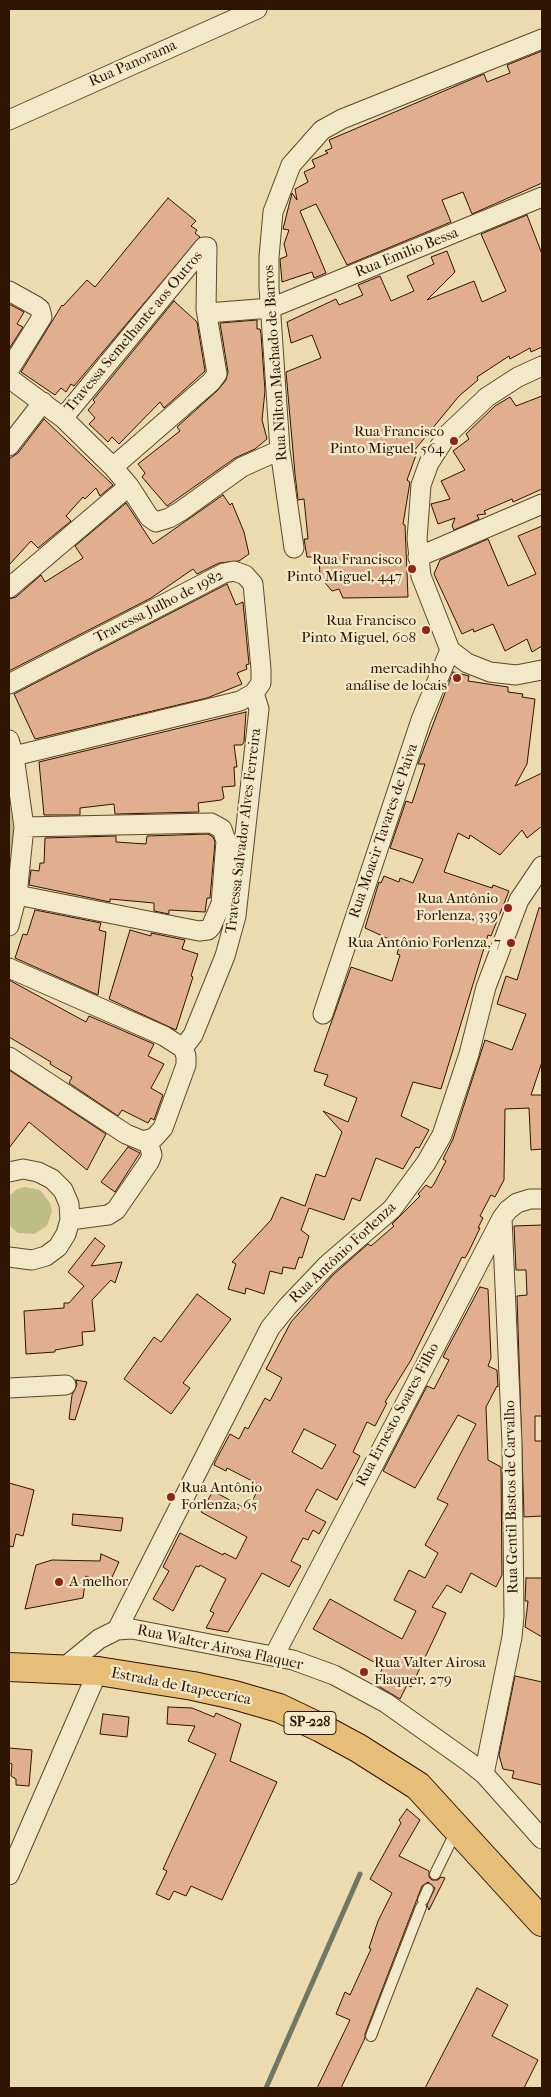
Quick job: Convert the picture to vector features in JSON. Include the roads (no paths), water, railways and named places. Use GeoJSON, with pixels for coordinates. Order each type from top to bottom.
{"type":"FeatureCollection","features":[{"type":"Feature","properties":{"kind":"main road","name":"Estrada de Itapecerica"},"geometry":{"type":"LineString","coordinates":[[9,1666],[98,1671],[226,1693],[279,1708],[358,1748],[401,1775],[431,1799],[542,1922]]}},
{"type":"Feature","properties":{"kind":"street","name":"Rua Panorama"},"geometry":{"type":"LineString","coordinates":[[9,120],[258,9]]}},
{"type":"Feature","properties":{"kind":"street","name":"Rua Nilton Machado de Barros"},"geometry":{"type":"LineString","coordinates":[[294,548],[280,450],[268,257],[273,212],[291,165],[322,130],[342,119],[542,38]]}},
{"type":"Feature","properties":{"kind":"street","name":"Rua Emilio Bessa"},"geometry":{"type":"LineString","coordinates":[[207,313],[271,308],[542,197]]}},
{"type":"Feature","properties":{"kind":"street","name":"Travessa Semelhante aos Outros"},"geometry":{"type":"LineString","coordinates":[[62,418],[205,247],[209,250],[207,313],[217,370],[215,376],[113,467]]}},
{"type":"Feature","properties":{"kind":"street"},"geometry":{"type":"LineString","coordinates":[[9,291],[40,309],[42,317],[9,370]]}},
{"type":"Feature","properties":{"kind":"street"},"geometry":{"type":"LineString","coordinates":[[542,366],[518,377],[487,397],[447,435],[429,463],[421,485],[417,513],[418,557],[430,603],[450,650],[467,663],[490,672],[516,675],[542,670]]}},
{"type":"Feature","properties":{"kind":"street"},"geometry":{"type":"LineString","coordinates":[[9,378],[62,418],[113,467],[129,486],[149,517],[154,521],[160,522],[181,511],[242,467],[280,450]]}},
{"type":"Feature","properties":{"kind":"street"},"geometry":{"type":"LineString","coordinates":[[9,446],[43,402]]}},
{"type":"Feature","properties":{"kind":"street"},"geometry":{"type":"LineString","coordinates":[[9,588],[129,486]]}},
{"type":"Feature","properties":{"kind":"street"},"geometry":{"type":"LineString","coordinates":[[418,557],[542,504]]}},
{"type":"Feature","properties":{"kind":"street","name":"Travessa Julho de 1982"},"geometry":{"type":"LineString","coordinates":[[9,684],[208,581],[234,571],[250,580],[255,590],[261,683],[254,693]]}},
{"type":"Feature","properties":{"kind":"street","name":"Rua Moacir Tavares de Paiva"},"geometry":{"type":"LineString","coordinates":[[323,1014],[421,720],[450,650]]}},
{"type":"Feature","properties":{"kind":"street"},"geometry":{"type":"LineString","coordinates":[[9,926],[18,895],[24,827],[11,748],[240,701],[254,693]]}},
{"type":"Feature","properties":{"kind":"street","name":"Travessa Salvador Alves Ferreira"},"geometry":{"type":"LineString","coordinates":[[183,1048],[193,1035],[226,956],[236,916],[259,709],[254,693]]}},
{"type":"Feature","properties":{"kind":"street","name":"Travessa Salvador Alves Ferreira"},"geometry":{"type":"LineString","coordinates":[[18,895],[189,930],[208,930],[217,918],[221,904],[224,833],[216,825],[195,822],[24,827]]}},
{"type":"Feature","properties":{"kind":"street","name":"Rua Antônio Forlenza"},"geometry":{"type":"LineString","coordinates":[[117,1630],[270,1328],[287,1307],[328,1265],[392,1209],[426,1163],[442,1135],[469,1054],[486,987],[519,900],[542,866]]}},
{"type":"Feature","properties":{"kind":"street"},"geometry":{"type":"LineString","coordinates":[[208,930],[226,956]]}},
{"type":"Feature","properties":{"kind":"street"},"geometry":{"type":"LineString","coordinates":[[9,968],[164,1036],[183,1048],[186,1056],[186,1065],[163,1128],[154,1138],[148,1141],[136,1140],[126,1134],[9,1057]]}},
{"type":"Feature","properties":{"kind":"street"},"geometry":{"type":"LineString","coordinates":[[70,1220],[108,1215],[116,1210],[149,1162],[152,1155],[148,1141]]}},
{"type":"Feature","properties":{"kind":"street"},"geometry":{"type":"LineString","coordinates":[[9,1172],[23,1169],[38,1172],[52,1179],[63,1190],[69,1204],[70,1220],[66,1234],[58,1247],[46,1256],[32,1260],[9,1257]]}},
{"type":"Feature","properties":{"kind":"street","name":"Rua Ernesto Soares Filho"},"geometry":{"type":"LineString","coordinates":[[274,1656],[502,1218],[517,1203],[530,1199],[542,1199]]}},
{"type":"Feature","properties":{"kind":"street","name":"Rua Gentil Bastos de Carvalho"},"geometry":{"type":"LineString","coordinates":[[484,1774],[512,1638],[514,1616],[512,1444],[502,1218]]}},
{"type":"Feature","properties":{"kind":"street"},"geometry":{"type":"LineString","coordinates":[[9,1388],[66,1385]]}},
{"type":"Feature","properties":{"kind":"street","name":"Rua Walter Airosa Flaquer"},"geometry":{"type":"LineString","coordinates":[[61,1670],[99,1639],[117,1630],[132,1629],[293,1660],[334,1675],[386,1703],[484,1774],[542,1839]]}},
{"type":"Feature","properties":{"kind":"street"},"geometry":{"type":"LineString","coordinates":[[9,1875],[98,1671]]}},
{"type":"Feature","properties":{"kind":"lane"},"geometry":{"type":"LineString","coordinates":[[435,1874],[457,1828]]}},
{"type":"Feature","properties":{"kind":"lane"},"geometry":{"type":"LineString","coordinates":[[371,2036],[428,1889]]}},
{"type":"Feature","properties":{"kind":"waterway"},"geometry":{"type":"LineString","coordinates":[[266,2088],[360,1874]]}},
{"type":"Feature","properties":{"kind":"place","name":"Rua Francisco Pinto Miguel, 564"},"geometry":{"type":"Point","coordinates":[454,441]}},
{"type":"Feature","properties":{"kind":"place","name":"Rua Francisco Pinto Miguel, 447"},"geometry":{"type":"Point","coordinates":[412,569]}},
{"type":"Feature","properties":{"kind":"place","name":"Rua Francisco Pinto Miguel, 608"},"geometry":{"type":"Point","coordinates":[426,630]}},
{"type":"Feature","properties":{"kind":"place","name":"mercadihho análise de locais"},"geometry":{"type":"Point","coordinates":[457,678]}},
{"type":"Feature","properties":{"kind":"place","name":"Rua Antônio Forlenza, 339"},"geometry":{"type":"Point","coordinates":[508,908]}},
{"type":"Feature","properties":{"kind":"place","name":"Rua Antônio Forlenza, 7"},"geometry":{"type":"Point","coordinates":[511,943]}},
{"type":"Feature","properties":{"kind":"place","name":"Rua Antônio Forlenza, 65"},"geometry":{"type":"Point","coordinates":[171,1497]}},
{"type":"Feature","properties":{"kind":"place","name":"A melhor"},"geometry":{"type":"Point","coordinates":[59,1582]}},
{"type":"Feature","properties":{"kind":"place","name":"Rua Valter Airosa Flaquer, 279"},"geometry":{"type":"Point","coordinates":[364,1672]}}]}
